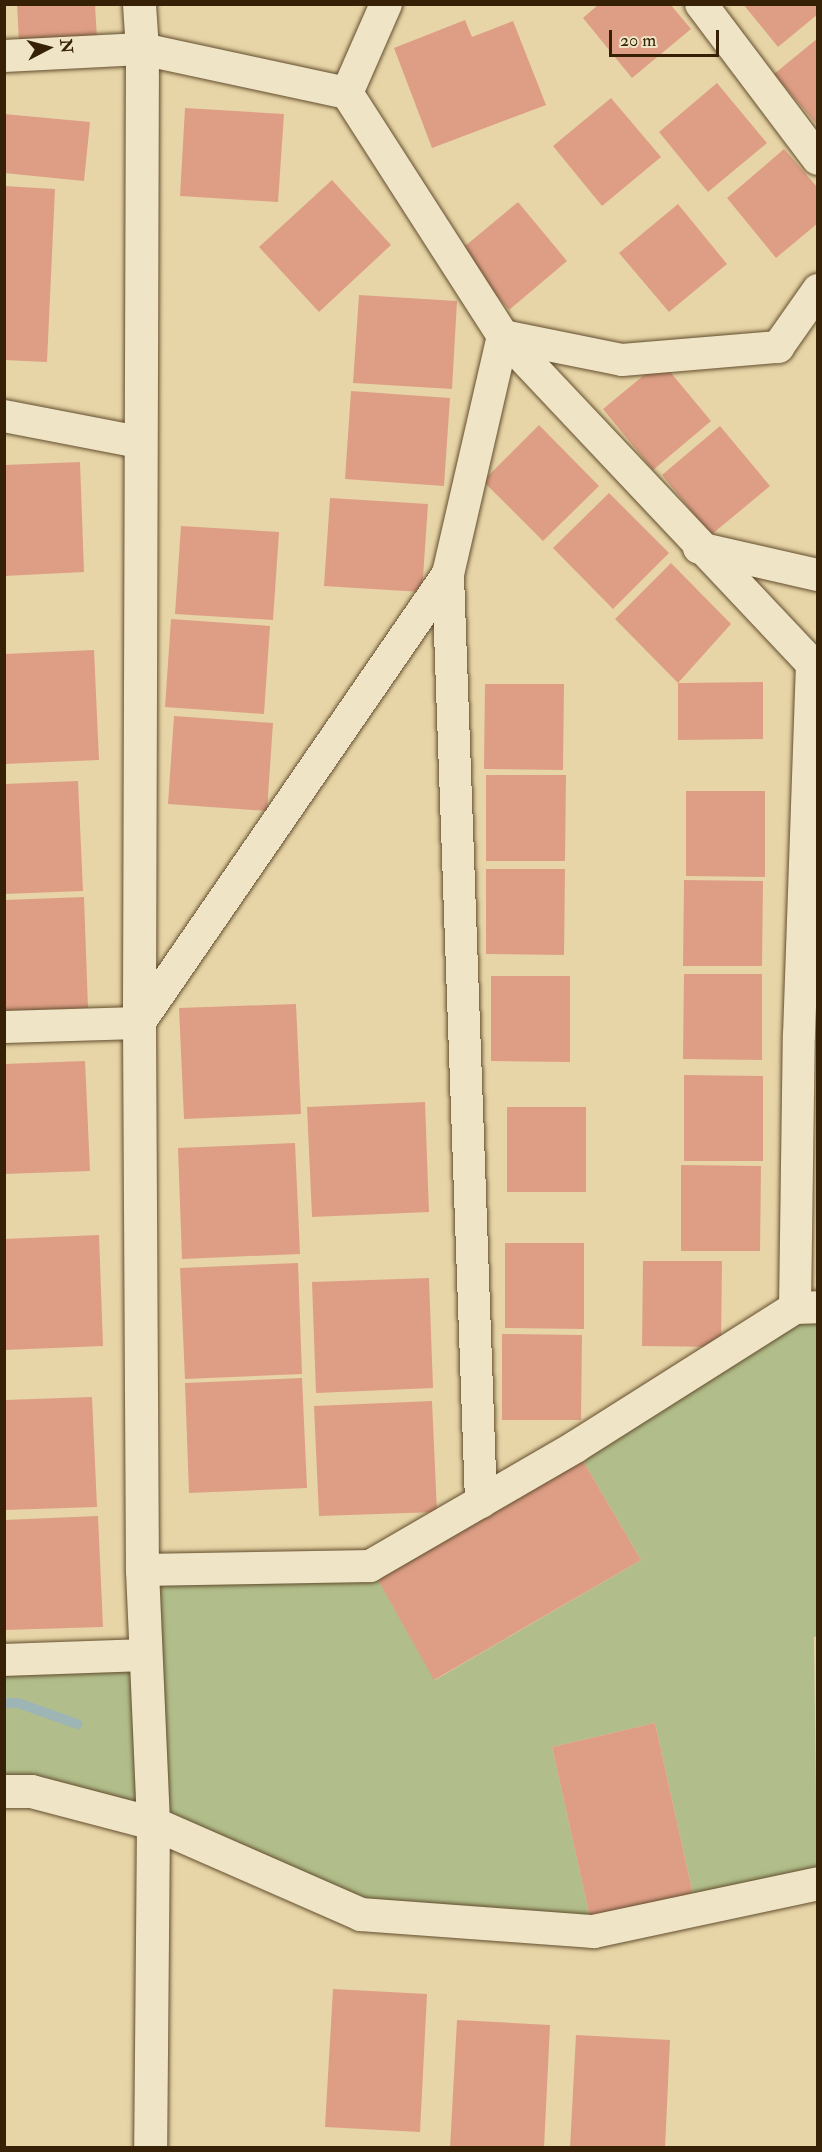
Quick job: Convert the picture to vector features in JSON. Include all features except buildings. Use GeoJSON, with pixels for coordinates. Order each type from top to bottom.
{"type":"FeatureCollection","features":[{"type":"Feature","properties":{"kind":"main road"},"geometry":{"type":"LineString","coordinates":[[139,4],[142,48],[139,1023],[142,1570],[153,1823],[150,2148]]}},
{"type":"Feature","properties":{"kind":"main road"},"geometry":{"type":"LineString","coordinates":[[4,1791],[31,1791],[153,1823],[360,1914],[593,1931],[818,1883]]}},
{"type":"Feature","properties":{"kind":"street"},"geometry":{"type":"LineString","coordinates":[[347,93],[386,4]]}},
{"type":"Feature","properties":{"kind":"street"},"geometry":{"type":"LineString","coordinates":[[701,4],[818,159]]}},
{"type":"Feature","properties":{"kind":"street"},"geometry":{"type":"LineString","coordinates":[[4,56],[142,48],[347,93],[503,336],[699,548],[815,667],[799,1035],[806,1308],[575,1448],[370,1566],[142,1570]]}},
{"type":"Feature","properties":{"kind":"street"},"geometry":{"type":"LineString","coordinates":[[503,336],[622,360],[778,346],[818,290]]}},
{"type":"Feature","properties":{"kind":"street"},"geometry":{"type":"LineString","coordinates":[[482,1502],[448,574],[503,336]]}},
{"type":"Feature","properties":{"kind":"street"},"geometry":{"type":"LineString","coordinates":[[4,416],[139,442]]}},
{"type":"Feature","properties":{"kind":"street"},"geometry":{"type":"LineString","coordinates":[[699,548],[818,576]]}},
{"type":"Feature","properties":{"kind":"street"},"geometry":{"type":"LineString","coordinates":[[4,1027],[139,1023],[448,574]]}},
{"type":"Feature","properties":{"kind":"street"},"geometry":{"type":"LineString","coordinates":[[4,1660],[144,1655]]}},
{"type":"Feature","properties":{"kind":"green space"},"geometry":{"type":"Polygon","coordinates":[[[817,1307],[818,1636],[814,1637],[817,1883],[696,1908],[655,1723],[552,1747],[593,1931],[360,1914],[153,1823],[5,1791],[4,1660],[144,1655],[142,1570],[370,1566],[435,1680],[641,1560],[575,1447],[817,1307]]]}},
{"type":"Feature","properties":{"kind":"waterway"},"geometry":{"type":"LineString","coordinates":[[4,1703],[18,1703],[77,1724]]}}]}
